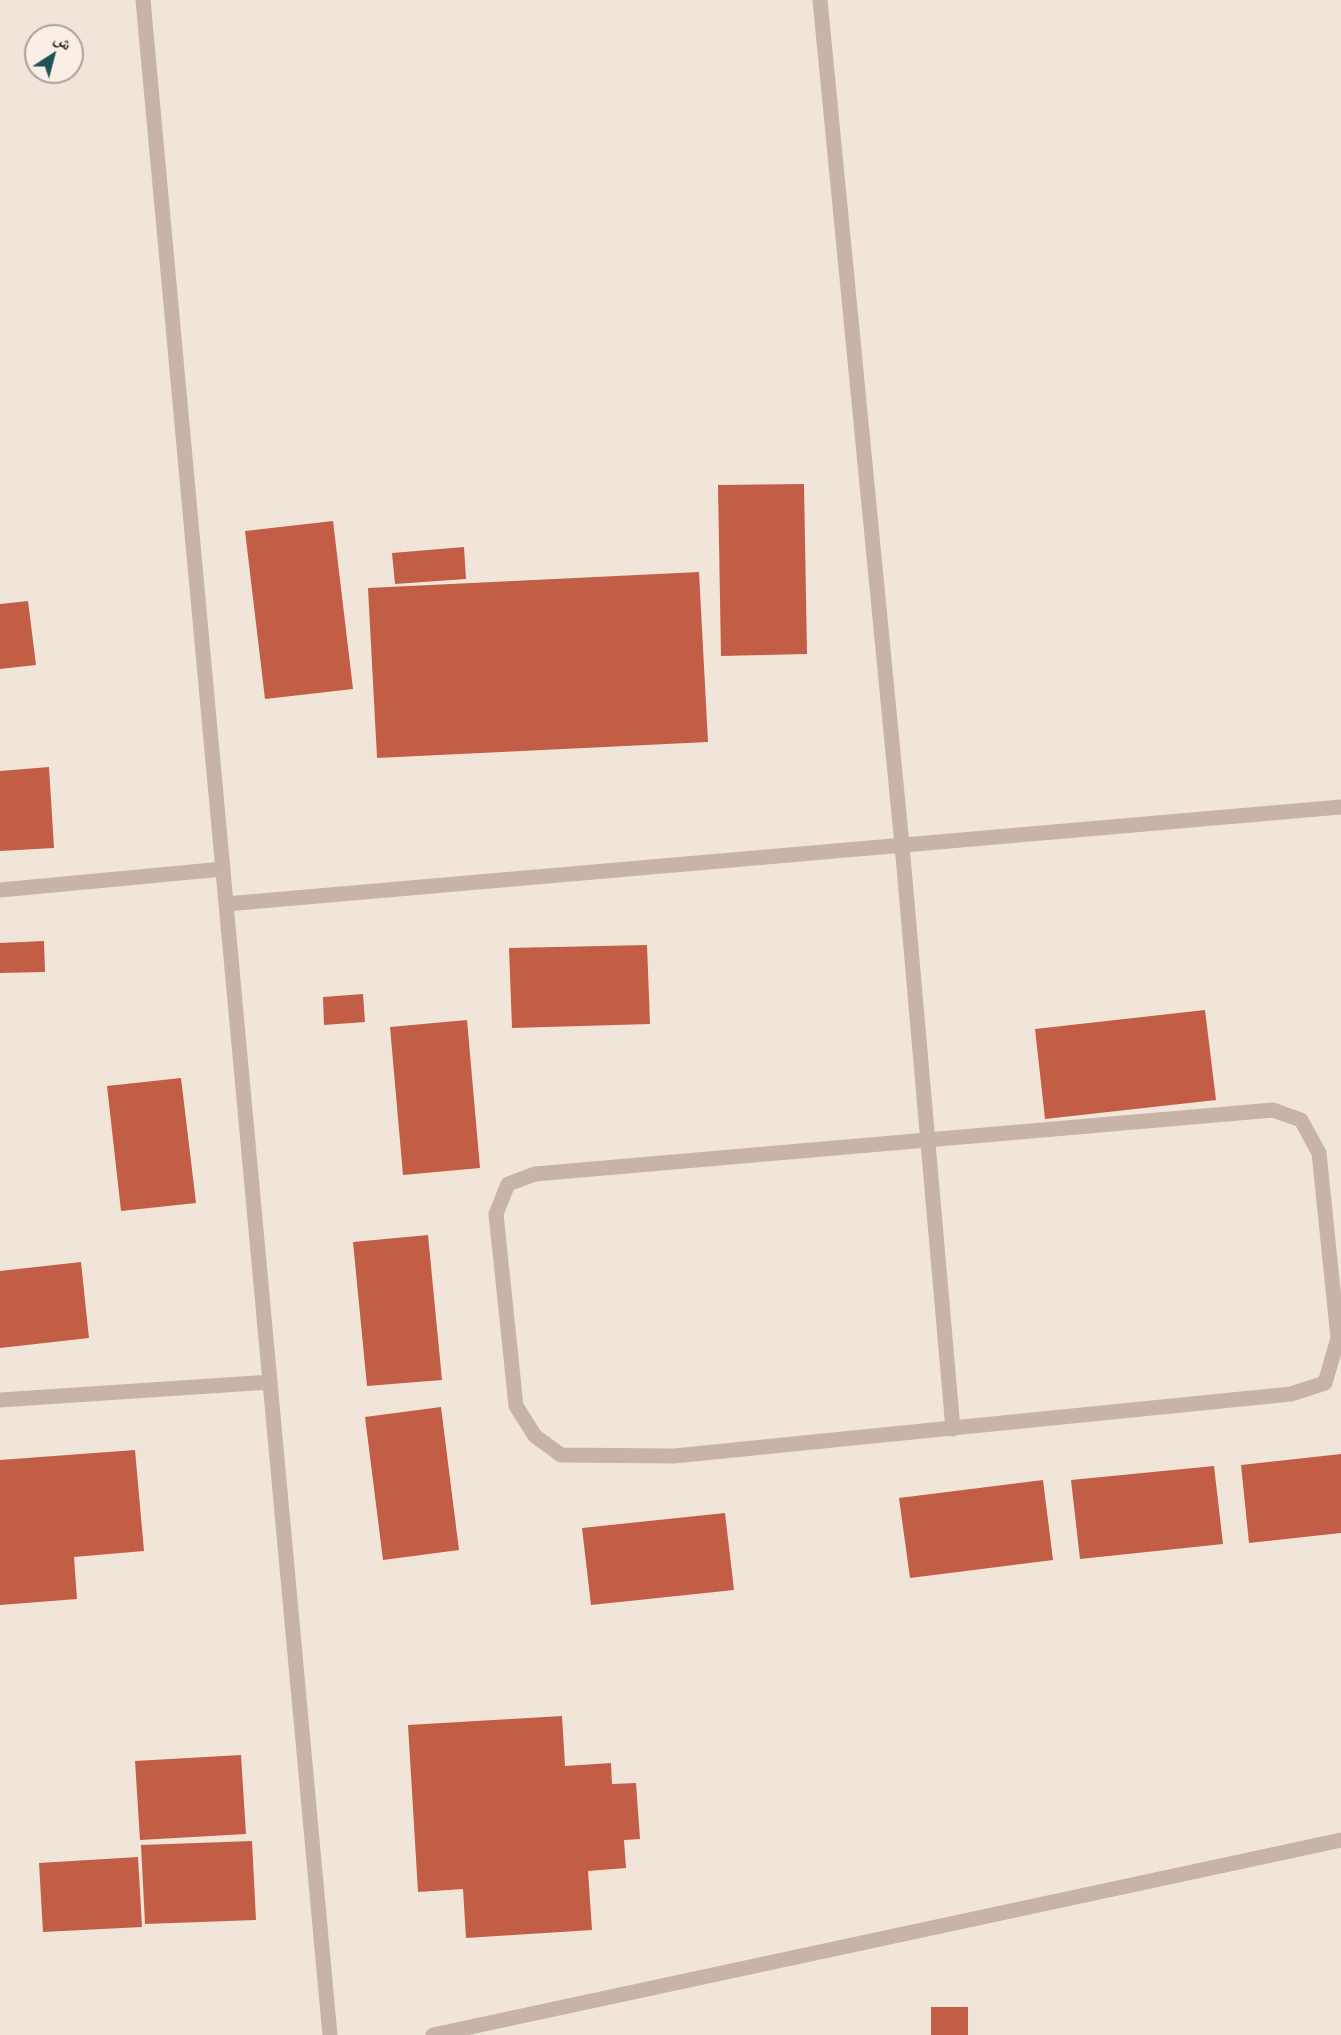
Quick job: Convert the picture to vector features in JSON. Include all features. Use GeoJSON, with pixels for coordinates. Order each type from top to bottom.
{"type":"FeatureCollection","features":[{"type":"Feature","properties":{"kind":"lane"},"geometry":{"type":"LineString","coordinates":[[144,0],[330,2035]]}},
{"type":"Feature","properties":{"kind":"lane"},"geometry":{"type":"LineString","coordinates":[[820,0],[902,845],[953,1429]]}},
{"type":"Feature","properties":{"kind":"lane"},"geometry":{"type":"LineString","coordinates":[[226,903],[1341,807]]}},
{"type":"Feature","properties":{"kind":"lane"},"geometry":{"type":"LineString","coordinates":[[0,890],[223,869]]}},
{"type":"Feature","properties":{"kind":"lane"},"geometry":{"type":"LineString","coordinates":[[1273,1110],[1301,1120],[1319,1153],[1338,1338],[1325,1383],[1291,1394],[674,1456],[561,1455],[535,1436],[516,1406],[496,1214],[508,1184],[535,1174],[928,1139],[1273,1110]]}},
{"type":"Feature","properties":{"kind":"lane"},"geometry":{"type":"LineString","coordinates":[[0,1400],[270,1382]]}},
{"type":"Feature","properties":{"kind":"lane"},"geometry":{"type":"LineString","coordinates":[[433,2035],[1341,1840]]}},
{"type":"Feature","properties":{"kind":"building"},"geometry":{"type":"Polygon","coordinates":[[[804,484],[807,654],[721,656],[718,485],[804,484]]]}},
{"type":"Feature","properties":{"kind":"building"},"geometry":{"type":"Polygon","coordinates":[[[333,521],[353,689],[265,699],[245,531],[333,521]]]}},
{"type":"Feature","properties":{"kind":"building"},"geometry":{"type":"Polygon","coordinates":[[[464,547],[466,579],[395,584],[392,553],[464,547]]]}},
{"type":"Feature","properties":{"kind":"building"},"geometry":{"type":"Polygon","coordinates":[[[699,572],[708,742],[377,758],[368,588],[699,572]]]}},
{"type":"Feature","properties":{"kind":"building"},"geometry":{"type":"Polygon","coordinates":[[[28,601],[36,665],[0,669],[0,604],[28,601]]]}},
{"type":"Feature","properties":{"kind":"building"},"geometry":{"type":"Polygon","coordinates":[[[49,767],[54,848],[0,851],[0,771],[49,767]]]}},
{"type":"Feature","properties":{"kind":"building"},"geometry":{"type":"Polygon","coordinates":[[[44,941],[45,972],[0,973],[0,943],[44,941]]]}},
{"type":"Feature","properties":{"kind":"building"},"geometry":{"type":"Polygon","coordinates":[[[647,945],[650,1024],[512,1028],[509,948],[647,945]]]}},
{"type":"Feature","properties":{"kind":"building"},"geometry":{"type":"Polygon","coordinates":[[[363,994],[365,1022],[324,1025],[323,997],[363,994]]]}},
{"type":"Feature","properties":{"kind":"building"},"geometry":{"type":"Polygon","coordinates":[[[1205,1010],[1216,1100],[1045,1119],[1035,1029],[1205,1010]]]}},
{"type":"Feature","properties":{"kind":"building"},"geometry":{"type":"Polygon","coordinates":[[[467,1020],[480,1168],[403,1175],[390,1027],[467,1020]]]}},
{"type":"Feature","properties":{"kind":"building"},"geometry":{"type":"Polygon","coordinates":[[[181,1078],[196,1203],[121,1211],[107,1086],[181,1078]]]}},
{"type":"Feature","properties":{"kind":"building"},"geometry":{"type":"Polygon","coordinates":[[[428,1235],[442,1380],[367,1386],[353,1242],[428,1235]]]}},
{"type":"Feature","properties":{"kind":"building"},"geometry":{"type":"Polygon","coordinates":[[[81,1262],[89,1338],[0,1348],[0,1271],[81,1262]]]}},
{"type":"Feature","properties":{"kind":"building"},"geometry":{"type":"Polygon","coordinates":[[[441,1407],[459,1550],[383,1560],[365,1417],[441,1407]]]}},
{"type":"Feature","properties":{"kind":"building"},"geometry":{"type":"Polygon","coordinates":[[[135,1450],[144,1551],[74,1557],[77,1599],[0,1605],[0,1460],[135,1450]]]}},
{"type":"Feature","properties":{"kind":"building"},"geometry":{"type":"Polygon","coordinates":[[[1341,1454],[1341,1533],[1249,1543],[1241,1465],[1341,1454]]]}},
{"type":"Feature","properties":{"kind":"building"},"geometry":{"type":"Polygon","coordinates":[[[1214,1466],[1223,1544],[1080,1559],[1071,1480],[1214,1466]]]}},
{"type":"Feature","properties":{"kind":"building"},"geometry":{"type":"Polygon","coordinates":[[[1043,1480],[1053,1560],[910,1578],[899,1498],[1043,1480]]]}},
{"type":"Feature","properties":{"kind":"building"},"geometry":{"type":"Polygon","coordinates":[[[725,1513],[734,1590],[591,1605],[582,1528],[725,1513]]]}},
{"type":"Feature","properties":{"kind":"building"},"geometry":{"type":"Polygon","coordinates":[[[562,1716],[565,1766],[611,1763],[612,1784],[636,1783],[640,1839],[624,1840],[626,1868],[588,1871],[592,1930],[466,1938],[463,1889],[418,1892],[408,1725],[562,1716]]]}},
{"type":"Feature","properties":{"kind":"building"},"geometry":{"type":"Polygon","coordinates":[[[241,1755],[246,1834],[140,1840],[135,1761],[241,1755]]]}},
{"type":"Feature","properties":{"kind":"building"},"geometry":{"type":"Polygon","coordinates":[[[252,1841],[256,1920],[145,1924],[141,1845],[252,1841]]]}},
{"type":"Feature","properties":{"kind":"building"},"geometry":{"type":"Polygon","coordinates":[[[138,1857],[142,1927],[43,1932],[39,1863],[138,1857]]]}},
{"type":"Feature","properties":{"kind":"building"},"geometry":{"type":"Polygon","coordinates":[[[931,2007],[968,2007],[968,2035],[931,2035],[931,2007]]]}}]}
